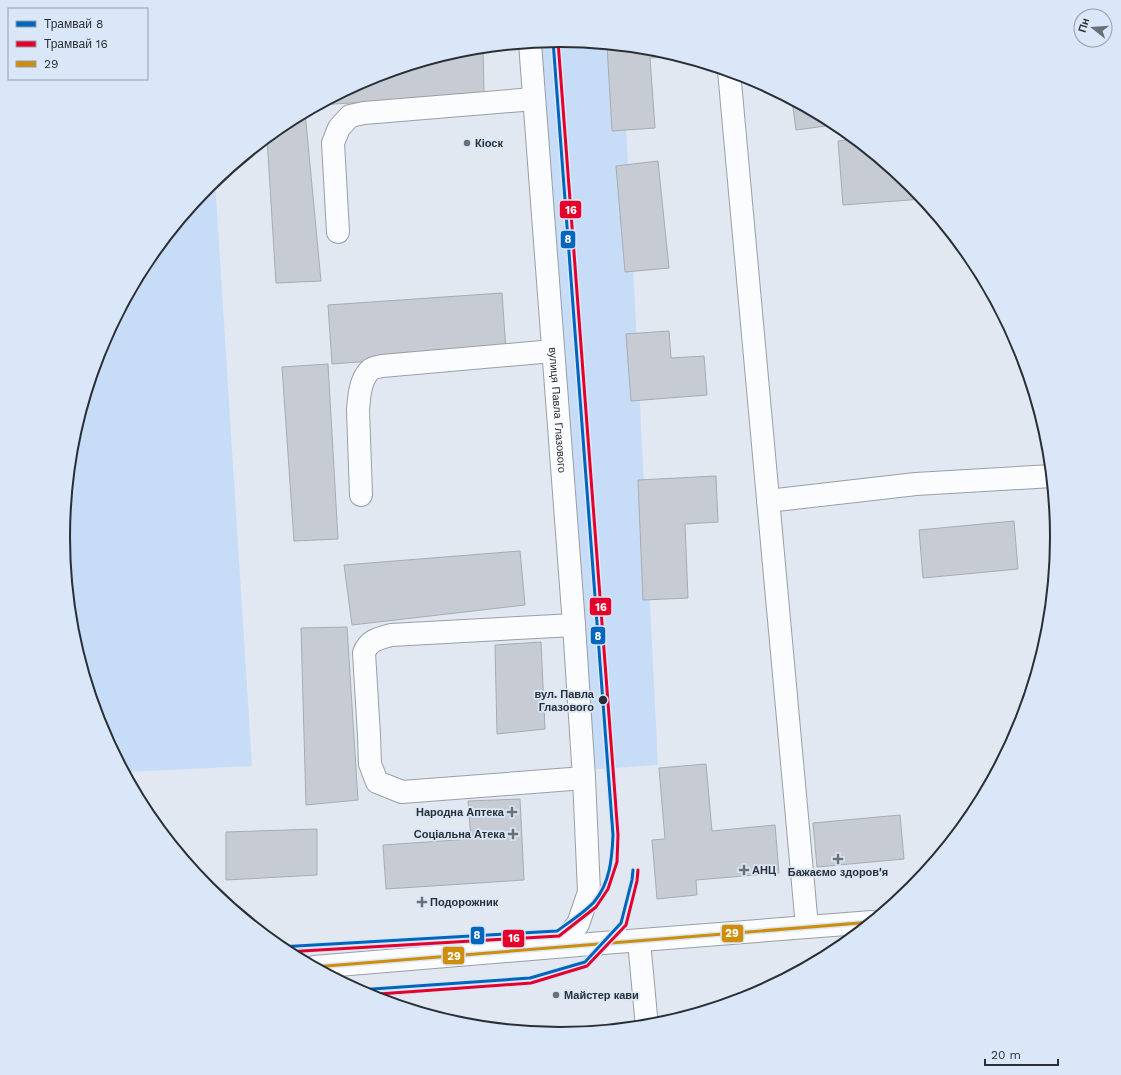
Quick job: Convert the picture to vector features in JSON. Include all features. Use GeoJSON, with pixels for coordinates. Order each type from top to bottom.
{"type":"FeatureCollection","features":[{"type":"Feature","properties":{"kind":"street","name":"вулиця Павла Глазового"},"geometry":{"type":"LineString","coordinates":[[530,48],[574,625],[584,778],[589,892],[578,924],[559,946]]}},
{"type":"Feature","properties":{"kind":"street"},"geometry":{"type":"LineString","coordinates":[[730,77],[807,927]]}},
{"type":"Feature","properties":{"kind":"street"},"geometry":{"type":"LineString","coordinates":[[338,232],[333,143],[339,128],[350,116],[364,113],[534,99]]}},
{"type":"Feature","properties":{"kind":"street"},"geometry":{"type":"LineString","coordinates":[[361,495],[358,398],[364,378],[371,369],[382,366],[553,351]]}},
{"type":"Feature","properties":{"kind":"street"},"geometry":{"type":"LineString","coordinates":[[768,501],[916,484],[1047,476]]}},
{"type":"Feature","properties":{"kind":"street"},"geometry":{"type":"LineString","coordinates":[[574,625],[391,635],[372,642],[365,648],[364,653],[370,764],[377,782],[402,792],[584,778]]}},
{"type":"Feature","properties":{"kind":"street"},"geometry":{"type":"LineString","coordinates":[[323,966],[864,923]]}},
{"type":"Feature","properties":{"kind":"street"},"geometry":{"type":"LineString","coordinates":[[639,940],[646,1021]]}},
{"type":"Feature","properties":{"kind":"shaded area"},"geometry":{"type":"Polygon","coordinates":[[[560,47],[622,51],[658,765],[572,771],[523,48],[528,48],[560,47]]]}},
{"type":"Feature","properties":{"kind":"shaded area"},"geometry":{"type":"Polygon","coordinates":[[[216,190],[252,766],[130,772],[107,725],[96,695],[79,633],[71,570],[71,505],[79,442],[96,380],[107,350],[136,292],[153,265],[171,239],[216,190]]]}},
{"type":"Feature","properties":{"kind":"building"},"geometry":{"type":"Polygon","coordinates":[[[607,49],[661,57],[650,58],[655,128],[612,131],[607,49]]]}},
{"type":"Feature","properties":{"kind":"building"},"geometry":{"type":"Polygon","coordinates":[[[483,53],[484,94],[332,104],[373,84],[403,73],[465,56],[483,53]]]}},
{"type":"Feature","properties":{"kind":"building"},"geometry":{"type":"Polygon","coordinates":[[[793,106],[826,126],[796,130],[793,106]]]}},
{"type":"Feature","properties":{"kind":"building"},"geometry":{"type":"Polygon","coordinates":[[[306,119],[321,281],[276,283],[267,144],[306,119]]]}},
{"type":"Feature","properties":{"kind":"building"},"geometry":{"type":"Polygon","coordinates":[[[847,140],[859,148],[884,169],[915,200],[843,205],[838,141],[847,140]]]}},
{"type":"Feature","properties":{"kind":"building"},"geometry":{"type":"Polygon","coordinates":[[[658,161],[669,268],[625,272],[616,166],[658,161]]]}},
{"type":"Feature","properties":{"kind":"building"},"geometry":{"type":"Polygon","coordinates":[[[502,293],[506,351],[332,364],[328,305],[502,293]]]}},
{"type":"Feature","properties":{"kind":"building"},"geometry":{"type":"Polygon","coordinates":[[[669,331],[671,358],[704,356],[707,395],[631,401],[626,334],[669,331]]]}},
{"type":"Feature","properties":{"kind":"building"},"geometry":{"type":"Polygon","coordinates":[[[328,364],[338,539],[294,541],[282,367],[328,364]]]}},
{"type":"Feature","properties":{"kind":"building"},"geometry":{"type":"Polygon","coordinates":[[[716,476],[718,522],[685,524],[688,598],[643,600],[638,480],[716,476]]]}},
{"type":"Feature","properties":{"kind":"building"},"geometry":{"type":"Polygon","coordinates":[[[1014,521],[1018,569],[923,578],[919,530],[1014,521]]]}},
{"type":"Feature","properties":{"kind":"building"},"geometry":{"type":"Polygon","coordinates":[[[520,551],[525,605],[352,625],[344,565],[520,551]]]}},
{"type":"Feature","properties":{"kind":"building"},"geometry":{"type":"Polygon","coordinates":[[[347,627],[358,800],[306,805],[301,628],[347,627]]]}},
{"type":"Feature","properties":{"kind":"building"},"geometry":{"type":"Polygon","coordinates":[[[541,642],[545,729],[497,734],[495,645],[541,642]]]}},
{"type":"Feature","properties":{"kind":"building"},"geometry":{"type":"Polygon","coordinates":[[[706,764],[712,831],[775,825],[779,873],[696,880],[697,895],[657,899],[652,840],[665,839],[659,768],[706,764]]]}},
{"type":"Feature","properties":{"kind":"building"},"geometry":{"type":"Polygon","coordinates":[[[520,799],[524,880],[386,889],[383,845],[471,839],[468,801],[520,799]]]}},
{"type":"Feature","properties":{"kind":"building"},"geometry":{"type":"Polygon","coordinates":[[[900,815],[904,859],[817,867],[813,823],[900,815]]]}},
{"type":"Feature","properties":{"kind":"building"},"geometry":{"type":"Polygon","coordinates":[[[317,829],[317,875],[226,880],[226,832],[317,829]]]}},
{"type":"Feature","properties":{"kind":"tram line","name":"8"},"geometry":{"type":"LineString","coordinates":[[290,946],[557,931],[594,902],[604,887],[607,879],[611,862],[613,835],[553,47]]}},
{"type":"Feature","properties":{"kind":"tram line","name":"16"},"geometry":{"type":"LineString","coordinates":[[298,951],[559,936],[596,907],[608,889],[617,862],[618,835],[558,47]]}},
{"type":"Feature","properties":{"kind":"tram line","name":"8"},"geometry":{"type":"LineString","coordinates":[[369,989],[530,978],[585,962],[621,923],[632,880],[633,870]]}},
{"type":"Feature","properties":{"kind":"tram line","name":"16"},"geometry":{"type":"LineString","coordinates":[[381,994],[531,983],[587,966],[626,925],[637,881],[638,870]]}},
{"type":"Feature","properties":{"kind":"transit line","name":"29"},"geometry":{"type":"LineString","coordinates":[[323,966],[864,923]]}},
{"type":"Feature","properties":{"kind":"place","name":"Кіоск"},"geometry":{"type":"Point","coordinates":[467,143]}},
{"type":"Feature","properties":{"kind":"place","name":"вул. Павла Глазового"},"geometry":{"type":"Point","coordinates":[603,700]}},
{"type":"Feature","properties":{"kind":"place","name":"Народна Аптека"},"geometry":{"type":"Point","coordinates":[512,812]}},
{"type":"Feature","properties":{"kind":"place","name":"Соціальна Атека"},"geometry":{"type":"Point","coordinates":[513,834]}},
{"type":"Feature","properties":{"kind":"place","name":"Бажаємо здоров'я"},"geometry":{"type":"Point","coordinates":[838,859]}},
{"type":"Feature","properties":{"kind":"place","name":"АНЦ"},"geometry":{"type":"Point","coordinates":[744,870]}},
{"type":"Feature","properties":{"kind":"place","name":"Подорожник"},"geometry":{"type":"Point","coordinates":[422,902]}},
{"type":"Feature","properties":{"kind":"place","name":"Майстер кави"},"geometry":{"type":"Point","coordinates":[556,995]}}]}
